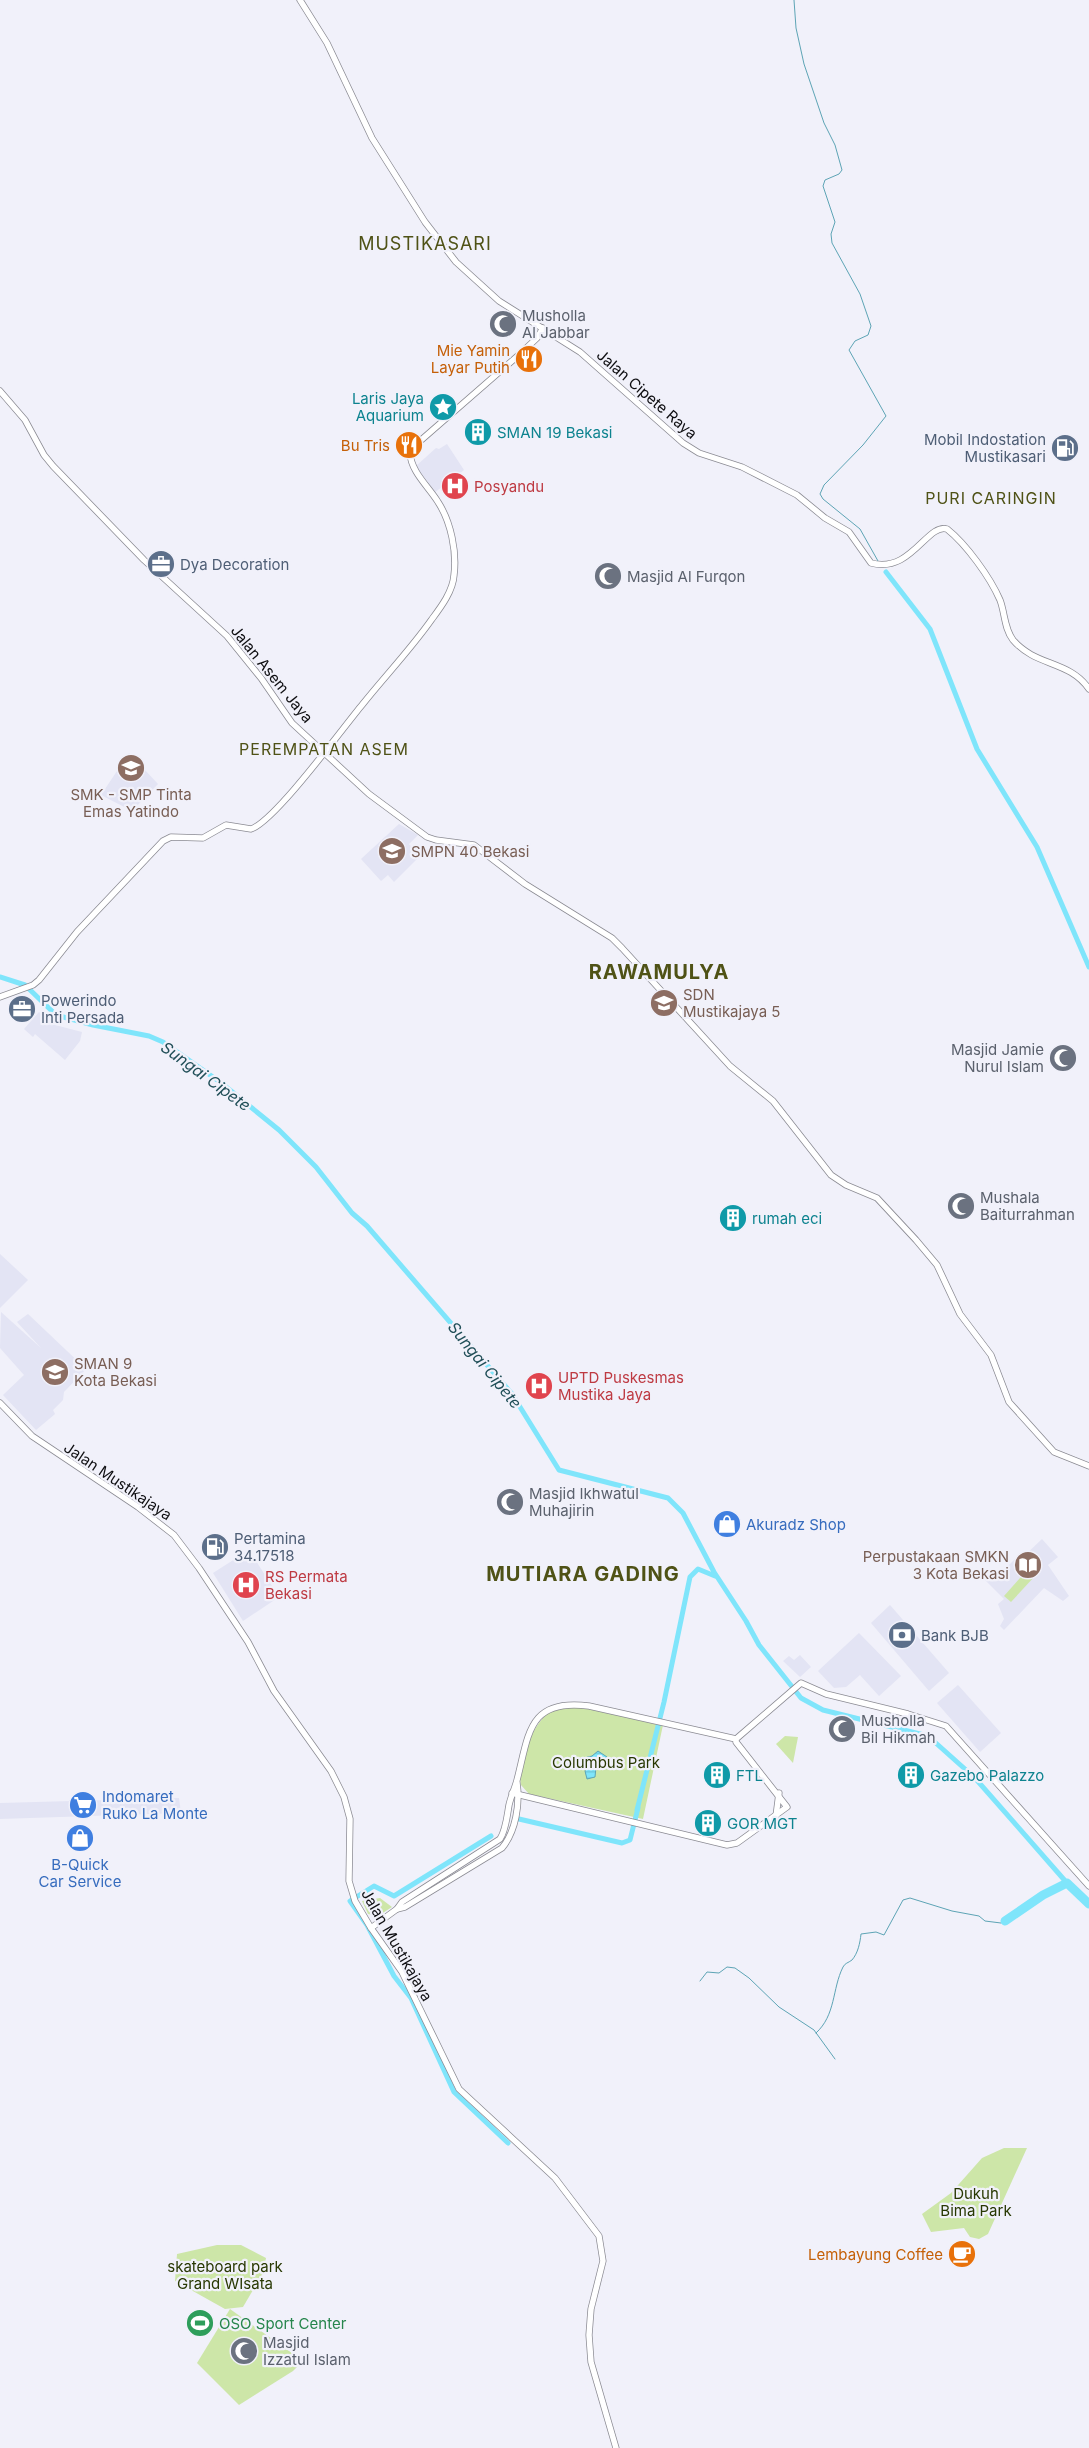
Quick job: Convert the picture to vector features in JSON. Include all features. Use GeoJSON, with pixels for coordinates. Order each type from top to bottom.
{"type":"FeatureCollection","features":[{"type":"Feature","properties":{"kind":"main road"},"geometry":{"type":"LineString","coordinates":[[0,997],[33,985],[77,932],[163,841],[172,837],[203,838],[226,825],[255,828],[266,820],[319,759],[326,756],[428,625],[444,603],[453,584],[452,542],[446,519],[438,501],[415,469],[410,456],[411,450],[520,354],[537,338],[543,328],[499,301],[445,250],[372,138],[327,43],[300,0]]}},
{"type":"Feature","properties":{"kind":"main road","name":"Jalan Cipete Raya"},"geometry":{"type":"LineString","coordinates":[[543,328],[580,352],[695,451],[742,467],[781,485],[807,501],[825,518],[849,532],[871,563],[884,564],[901,560],[938,529],[948,529],[972,555],[997,594],[1007,629],[1013,640],[1033,657],[1074,673],[1089,689]]}},
{"type":"Feature","properties":{"kind":"main road","name":"Jalan Asem Jaya"},"geometry":{"type":"LineString","coordinates":[[0,391],[22,415],[44,455],[53,466],[144,560],[231,640],[292,723],[326,756],[369,794],[420,832],[436,840],[474,845],[526,884],[612,938],[730,1066],[773,1101],[831,1175],[846,1186],[877,1198],[906,1228],[937,1265],[960,1314],[991,1355],[1009,1402],[1054,1452],[1089,1466]]}},
{"type":"Feature","properties":{"kind":"main road","name":"Jalan Mustikajaya"},"geometry":{"type":"LineString","coordinates":[[0,1403],[32,1436],[148,1514],[168,1529],[185,1548],[248,1642],[274,1691],[339,1784],[350,1819],[349,1881],[354,1898],[371,1928],[402,1972],[459,2089],[550,2173],[581,2210],[599,2236],[603,2261],[592,2309],[589,2335],[591,2362],[616,2448]]}},
{"type":"Feature","properties":{"kind":"main road"},"geometry":{"type":"LineString","coordinates":[[736,1739],[801,1683],[826,1694],[908,1714],[946,1726],[1089,1886]]}},
{"type":"Feature","properties":{"kind":"main road"},"geometry":{"type":"LineString","coordinates":[[398,1909],[402,1902],[500,1839],[503,1835],[512,1794],[517,1781],[523,1748],[532,1727],[544,1713],[556,1706],[566,1704],[588,1706],[736,1739]]}},
{"type":"Feature","properties":{"kind":"main road"},"geometry":{"type":"LineString","coordinates":[[512,1794],[732,1845],[787,1807],[779,1794],[736,1742],[736,1739]]}},
{"type":"Feature","properties":{"kind":"main road"},"geometry":{"type":"LineString","coordinates":[[371,1928],[398,1909],[405,1907],[502,1848],[508,1840],[513,1826],[519,1795],[517,1781]]}},
{"type":"Feature","properties":{"kind":"main road"},"geometry":{"type":"LineString","coordinates":[[776,1816],[779,1794]]}},
{"type":"Feature","properties":{"kind":"shaded area"},"geometry":{"type":"Polygon","coordinates":[[[447,444],[464,470],[434,493],[416,466],[436,448],[439,449],[447,444]]]}},
{"type":"Feature","properties":{"kind":"shaded area","name":"SMK - SMP Tinta Emas Yatindo"},"geometry":{"type":"Polygon","coordinates":[[[129,753],[158,784],[132,811],[101,795],[129,753]]]}},
{"type":"Feature","properties":{"kind":"shaded area","name":"SMPN 40 Bekasi"},"geometry":{"type":"Polygon","coordinates":[[[399,824],[418,835],[409,844],[419,857],[394,882],[388,875],[381,881],[361,859],[399,824]]]}},
{"type":"Feature","properties":{"kind":"shaded area"},"geometry":{"type":"Polygon","coordinates":[[[39,1012],[55,1025],[82,1032],[80,1041],[65,1060],[35,1034],[33,1037],[24,1029],[39,1012]]]}},
{"type":"Feature","properties":{"kind":"shaded area"},"geometry":{"type":"Polygon","coordinates":[[[0,1254],[28,1280],[0,1308],[0,1254]]]}},
{"type":"Feature","properties":{"kind":"shaded area","name":"SMAN 9 Kota Bekasi"},"geometry":{"type":"Polygon","coordinates":[[[1,1312],[41,1348],[17,1322],[28,1314],[86,1369],[64,1392],[63,1400],[53,1410],[55,1414],[36,1430],[3,1395],[24,1375],[0,1348],[1,1312]]]}},
{"type":"Feature","properties":{"kind":"shaded area"},"geometry":{"type":"Polygon","coordinates":[[[1042,1539],[1058,1557],[1048,1565],[1069,1596],[1063,1601],[1044,1588],[1004,1630],[1000,1626],[1004,1619],[998,1604],[1004,1599],[984,1579],[990,1573],[996,1578],[1016,1558],[1022,1558],[1042,1539]]]}},
{"type":"Feature","properties":{"kind":"shaded area","name":"RS Permata Bekasi"},"geometry":{"type":"Polygon","coordinates":[[[249,1550],[279,1597],[243,1621],[213,1573],[249,1550]]]}},
{"type":"Feature","properties":{"kind":"shaded area"},"geometry":{"type":"Polygon","coordinates":[[[890,1605],[949,1673],[929,1691],[871,1623],[890,1605]]]}},
{"type":"Feature","properties":{"kind":"shaded area"},"geometry":{"type":"Polygon","coordinates":[[[859,1633],[901,1676],[879,1696],[860,1675],[846,1687],[834,1688],[818,1671],[859,1633]]]}},
{"type":"Feature","properties":{"kind":"shaded area"},"geometry":{"type":"Polygon","coordinates":[[[800,1655],[811,1667],[800,1677],[783,1661],[789,1656],[794,1660],[800,1655]]]}},
{"type":"Feature","properties":{"kind":"shaded area"},"geometry":{"type":"Polygon","coordinates":[[[958,1685],[1001,1733],[980,1752],[937,1703],[958,1685]]]}},
{"type":"Feature","properties":{"kind":"shaded area"},"geometry":{"type":"Polygon","coordinates":[[[179,1798],[181,1813],[0,1819],[0,1803],[179,1798]]]}},
{"type":"Feature","properties":{"kind":"green space"},"geometry":{"type":"Polygon","coordinates":[[[1028,1569],[1035,1576],[1011,1602],[1004,1596],[1028,1569]]]}},
{"type":"Feature","properties":{"kind":"green space","name":"Columbus Park"},"geometry":{"type":"Polygon","coordinates":[[[580,1707],[663,1725],[643,1819],[529,1794],[521,1785],[520,1777],[523,1756],[532,1734],[544,1717],[553,1710],[560,1708],[580,1707]]]}},
{"type":"Feature","properties":{"kind":"green space"},"geometry":{"type":"Polygon","coordinates":[[[785,1736],[798,1737],[793,1763],[776,1744],[785,1736]]]}},
{"type":"Feature","properties":{"kind":"green space"},"geometry":{"type":"Polygon","coordinates":[[[380,1898],[392,1907],[378,1916],[368,1914],[362,1901],[380,1898]]]}},
{"type":"Feature","properties":{"kind":"green space","name":"Dukuh Bima Park"},"geometry":{"type":"Polygon","coordinates":[[[1004,2148],[1027,2148],[988,2234],[979,2239],[970,2237],[964,2228],[931,2232],[922,2214],[951,2193],[982,2158],[1004,2148]]]}},
{"type":"Feature","properties":{"kind":"green space","name":"skateboard park Grand WIsata"},"geometry":{"type":"Polygon","coordinates":[[[217,2245],[241,2245],[266,2258],[263,2273],[243,2307],[225,2309],[175,2281],[177,2254],[217,2245]]]}},
{"type":"Feature","properties":{"kind":"green space"},"geometry":{"type":"Polygon","coordinates":[[[230,2309],[303,2361],[293,2371],[239,2405],[197,2363],[230,2309]]]}},
{"type":"Feature","properties":{"kind":"water"},"geometry":{"type":"Polygon","coordinates":[[[598,1751],[607,1757],[608,1765],[604,1768],[596,1767],[595,1777],[587,1779],[585,1771],[589,1764],[584,1758],[592,1756],[598,1751]]]}},
{"type":"Feature","properties":{"kind":"waterway"},"geometry":{"type":"LineString","coordinates":[[794,0],[796,28],[804,64],[824,123],[835,145],[842,170],[839,174],[825,180],[823,186],[835,222],[831,234],[832,243],[860,294],[871,326],[868,335],[855,341],[849,350],[886,416],[863,445],[824,485],[820,494],[823,499],[860,529],[878,561]]}},
{"type":"Feature","properties":{"kind":"waterway"},"geometry":{"type":"LineString","coordinates":[[886,572],[930,629],[977,749],[1037,847],[1089,967]]}},
{"type":"Feature","properties":{"kind":"waterway","name":"Sungai Cipete"},"geometry":{"type":"LineString","coordinates":[[0,977],[25,985],[56,1015],[93,1025],[149,1036],[163,1042],[220,1082],[279,1130],[316,1167],[352,1213],[367,1226],[512,1394],[559,1470],[668,1498],[683,1513],[714,1572],[746,1621],[759,1645],[801,1698],[823,1710],[928,1736],[975,1778],[1067,1883]]}},
{"type":"Feature","properties":{"kind":"waterway"},"geometry":{"type":"LineString","coordinates":[[637,1810],[664,1702],[690,1577],[698,1569],[715,1576]]}},
{"type":"Feature","properties":{"kind":"waterway"},"geometry":{"type":"LineString","coordinates":[[519,1819],[622,1843],[630,1840],[638,1808]]}},
{"type":"Feature","properties":{"kind":"waterway"},"geometry":{"type":"LineString","coordinates":[[491,1836],[394,1896],[374,1886],[350,1901],[367,1925],[394,1976],[411,1998],[454,2092],[508,2143]]}},
{"type":"Feature","properties":{"kind":"waterway"},"geometry":{"type":"LineString","coordinates":[[1005,1921],[1043,1895],[1067,1883],[1089,1904]]}},
{"type":"Feature","properties":{"kind":"waterway"},"geometry":{"type":"LineString","coordinates":[[816,2033],[827,2018],[840,1975],[844,1966],[856,1954],[861,1934],[876,1932],[884,1935],[903,1900],[910,1898],[952,1911],[979,1916],[985,1921],[1001,1923],[1005,1921]]}},
{"type":"Feature","properties":{"kind":"waterway"},"geometry":{"type":"LineString","coordinates":[[700,1981],[707,1972],[719,1973],[727,1967],[735,1968],[749,1978],[779,2007],[814,2030],[835,2059]]}},
{"type":"Feature","properties":{"kind":"place","name":"Musholla Al Jabbar"},"geometry":{"type":"Point","coordinates":[503,324]}},
{"type":"Feature","properties":{"kind":"place","name":"Mie Yamin Layar Putih"},"geometry":{"type":"Point","coordinates":[529,359]}},
{"type":"Feature","properties":{"kind":"place","name":"Laris Jaya Aquarium"},"geometry":{"type":"Point","coordinates":[443,407]}},
{"type":"Feature","properties":{"kind":"place","name":"SMAN 19 Bekasi"},"geometry":{"type":"Point","coordinates":[478,432]}},
{"type":"Feature","properties":{"kind":"place","name":"Bu Tris"},"geometry":{"type":"Point","coordinates":[409,445]}},
{"type":"Feature","properties":{"kind":"place","name":"Mobil Indostation Mustikasari"},"geometry":{"type":"Point","coordinates":[1065,448]}},
{"type":"Feature","properties":{"kind":"place","name":"Posyandu"},"geometry":{"type":"Point","coordinates":[455,486]}},
{"type":"Feature","properties":{"kind":"place","name":"Dya Decoration"},"geometry":{"type":"Point","coordinates":[161,564]}},
{"type":"Feature","properties":{"kind":"place","name":"Masjid Al Furqon"},"geometry":{"type":"Point","coordinates":[608,576]}},
{"type":"Feature","properties":{"kind":"place","name":"SMK - SMP Tinta Emas Yatindo"},"geometry":{"type":"Point","coordinates":[131,768]}},
{"type":"Feature","properties":{"kind":"place","name":"SMPN 40 Bekasi"},"geometry":{"type":"Point","coordinates":[392,851]}},
{"type":"Feature","properties":{"kind":"place","name":"SDN Mustikajaya 5"},"geometry":{"type":"Point","coordinates":[664,1003]}},
{"type":"Feature","properties":{"kind":"place","name":"Powerindo Inti Persada"},"geometry":{"type":"Point","coordinates":[22,1009]}},
{"type":"Feature","properties":{"kind":"place","name":"Masjid Jamie Nurul Islam"},"geometry":{"type":"Point","coordinates":[1063,1058]}},
{"type":"Feature","properties":{"kind":"place","name":"Mushala Baiturrahman"},"geometry":{"type":"Point","coordinates":[961,1206]}},
{"type":"Feature","properties":{"kind":"place","name":"rumah eci"},"geometry":{"type":"Point","coordinates":[733,1218]}},
{"type":"Feature","properties":{"kind":"place","name":"SMAN 9 Kota Bekasi"},"geometry":{"type":"Point","coordinates":[55,1372]}},
{"type":"Feature","properties":{"kind":"place","name":"UPTD Puskesmas Mustika Jaya"},"geometry":{"type":"Point","coordinates":[539,1386]}},
{"type":"Feature","properties":{"kind":"place","name":"Masjid Ikhwatul Muhajirin"},"geometry":{"type":"Point","coordinates":[510,1502]}},
{"type":"Feature","properties":{"kind":"place","name":"Akuradz Shop"},"geometry":{"type":"Point","coordinates":[727,1524]}},
{"type":"Feature","properties":{"kind":"place","name":"Pertamina 34.17518"},"geometry":{"type":"Point","coordinates":[215,1547]}},
{"type":"Feature","properties":{"kind":"place","name":"Perpustakaan SMKN 3 Kota Bekasi"},"geometry":{"type":"Point","coordinates":[1028,1565]}},
{"type":"Feature","properties":{"kind":"place","name":"RS Permata Bekasi"},"geometry":{"type":"Point","coordinates":[246,1585]}},
{"type":"Feature","properties":{"kind":"place","name":"Bank BJB"},"geometry":{"type":"Point","coordinates":[902,1635]}},
{"type":"Feature","properties":{"kind":"place","name":"Musholla Bil Hikmah"},"geometry":{"type":"Point","coordinates":[842,1729]}},
{"type":"Feature","properties":{"kind":"place","name":"FTL"},"geometry":{"type":"Point","coordinates":[717,1775]}},
{"type":"Feature","properties":{"kind":"place","name":"Gazebo Palazzo"},"geometry":{"type":"Point","coordinates":[911,1775]}},
{"type":"Feature","properties":{"kind":"place","name":"Indomaret Ruko La Monte"},"geometry":{"type":"Point","coordinates":[83,1805]}},
{"type":"Feature","properties":{"kind":"place","name":"GOR MGT"},"geometry":{"type":"Point","coordinates":[708,1823]}},
{"type":"Feature","properties":{"kind":"place","name":"B-Quick Car Service"},"geometry":{"type":"Point","coordinates":[80,1838]}},
{"type":"Feature","properties":{"kind":"place","name":"Lembayung Coffee"},"geometry":{"type":"Point","coordinates":[962,2254]}},
{"type":"Feature","properties":{"kind":"place","name":"OSO Sport Center"},"geometry":{"type":"Point","coordinates":[200,2323]}},
{"type":"Feature","properties":{"kind":"place","name":"Masjid Izzatul Islam"},"geometry":{"type":"Point","coordinates":[244,2351]}},
{"type":"Feature","properties":{"kind":"district","name":"MUSTIKASARI"},"geometry":{"type":"Point","coordinates":[425,243]}},
{"type":"Feature","properties":{"kind":"district","name":"PURI CARINGIN"},"geometry":{"type":"Point","coordinates":[991,498]}},
{"type":"Feature","properties":{"kind":"district","name":"PEREMPATAN ASEM"},"geometry":{"type":"Point","coordinates":[324,749]}},
{"type":"Feature","properties":{"kind":"district","name":"RAWAMULYA"},"geometry":{"type":"Point","coordinates":[659,972]}},
{"type":"Feature","properties":{"kind":"district","name":"MUTIARA GADING"},"geometry":{"type":"Point","coordinates":[583,1574]}}]}
